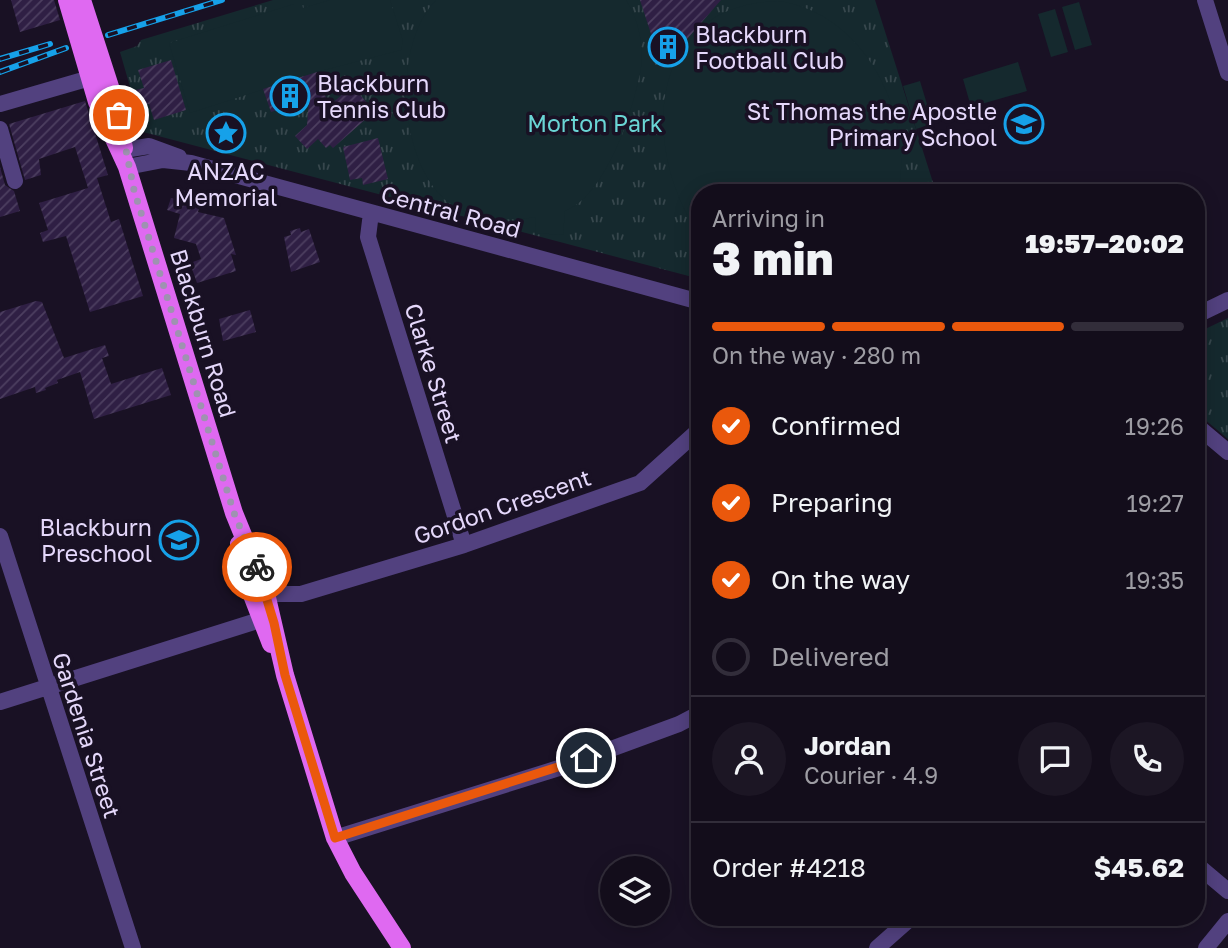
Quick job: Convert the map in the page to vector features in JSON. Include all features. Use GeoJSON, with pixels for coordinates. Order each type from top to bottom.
{"type":"FeatureCollection","features":[{"type":"Feature","properties":{"kind":"main road","name":"Blackburn Road"},"geometry":{"type":"LineString","coordinates":[[67,0],[98,75]]}},
{"type":"Feature","properties":{"kind":"main road","name":"Blackburn Road"},"geometry":{"type":"LineString","coordinates":[[82,0],[98,75],[104,120],[124,158],[234,513],[265,589],[269,616],[285,675],[335,838],[353,873],[402,948]]}},
{"type":"Feature","properties":{"kind":"main road","name":"Blackburn Road"},"geometry":{"type":"LineString","coordinates":[[234,513],[243,563],[269,616]]}},
{"type":"Feature","properties":{"kind":"street"},"geometry":{"type":"LineString","coordinates":[[1205,0],[1228,73]]}},
{"type":"Feature","properties":{"kind":"street"},"geometry":{"type":"LineString","coordinates":[[0,104],[98,75]]}},
{"type":"Feature","properties":{"kind":"street"},"geometry":{"type":"LineString","coordinates":[[0,129],[15,181]]}},
{"type":"Feature","properties":{"kind":"street","name":"Central Road"},"geometry":{"type":"LineString","coordinates":[[124,158],[191,163],[691,300]]}},
{"type":"Feature","properties":{"kind":"street","name":"Clarke Street"},"geometry":{"type":"LineString","coordinates":[[371,213],[368,237],[464,545]]}},
{"type":"Feature","properties":{"kind":"street"},"geometry":{"type":"LineString","coordinates":[[1205,312],[1228,300]]}},
{"type":"Feature","properties":{"kind":"street"},"geometry":{"type":"LineString","coordinates":[[1205,433],[1228,452]]}},
{"type":"Feature","properties":{"kind":"street","name":"Gordon Crescent"},"geometry":{"type":"LineString","coordinates":[[265,589],[282,595],[301,594],[464,545],[640,484],[691,437]]}},
{"type":"Feature","properties":{"kind":"street","name":"Gardenia Street"},"geometry":{"type":"LineString","coordinates":[[0,536],[133,948]]}},
{"type":"Feature","properties":{"kind":"street","name":"Gordon Crescent"},"geometry":{"type":"LineString","coordinates":[[0,702],[269,616],[301,594]]}},
{"type":"Feature","properties":{"kind":"street"},"geometry":{"type":"LineString","coordinates":[[335,838],[562,767],[691,718]]}},
{"type":"Feature","properties":{"kind":"street"},"geometry":{"type":"LineString","coordinates":[[1205,872],[1228,891]]}},
{"type":"Feature","properties":{"kind":"street"},"geometry":{"type":"LineString","coordinates":[[1206,948],[1228,921]]}},
{"type":"Feature","properties":{"kind":"street"},"geometry":{"type":"LineString","coordinates":[[877,948],[902,926]]}},
{"type":"Feature","properties":{"kind":"green space","name":"Morton Park"},"geometry":{"type":"Polygon","coordinates":[[[273,0],[875,0],[933,184],[691,184],[691,277],[143,132],[120,52],[137,46],[141,40],[273,0]]]}},
{"type":"Feature","properties":{"kind":"green space"},"geometry":{"type":"Polygon","coordinates":[[[330,0],[390,0],[403,41],[401,50],[317,72],[190,113],[169,43],[294,4],[302,4],[303,8],[330,0]]]}},
{"type":"Feature","properties":{"kind":"green space"},"geometry":{"type":"Polygon","coordinates":[[[436,0],[626,0],[631,8],[640,35],[642,54],[631,110],[605,171],[580,202],[565,211],[563,235],[535,233],[536,217],[502,219],[468,213],[448,202],[431,184],[419,160],[411,132],[407,73],[412,45],[422,20],[436,0]]]}},
{"type":"Feature","properties":{"kind":"green space"},"geometry":{"type":"Polygon","coordinates":[[[778,1],[808,9],[835,24],[858,45],[876,71],[890,100],[898,130],[901,162],[899,184],[691,184],[691,219],[680,200],[668,163],[663,124],[667,87],[680,54],[702,27],[735,8],[778,1]]]}},
{"type":"Feature","properties":{"kind":"green space"},"geometry":{"type":"Polygon","coordinates":[[[1079,2],[1092,45],[1075,50],[1062,7],[1079,2]]]}},
{"type":"Feature","properties":{"kind":"green space"},"geometry":{"type":"Polygon","coordinates":[[[1055,9],[1068,52],[1051,57],[1038,14],[1055,9]]]}},
{"type":"Feature","properties":{"kind":"green space"},"geometry":{"type":"Polygon","coordinates":[[[1018,62],[1027,91],[971,107],[963,79],[1018,62]]]}},
{"type":"Feature","properties":{"kind":"green space"},"geometry":{"type":"Polygon","coordinates":[[[920,81],[933,124],[916,129],[903,86],[920,81]]]}},
{"type":"Feature","properties":{"kind":"green space"},"geometry":{"type":"Polygon","coordinates":[[[1228,318],[1228,439],[1205,420],[1205,329],[1228,318]]]}},
{"type":"Feature","properties":{"kind":"building"},"geometry":{"type":"Polygon","coordinates":[[[11,0],[54,0],[60,20],[20,32],[11,0]]]}},
{"type":"Feature","properties":{"kind":"building","name":"Blackburn Football Club"},"geometry":{"type":"Polygon","coordinates":[[[640,0],[721,0],[662,68],[640,0]]]}},
{"type":"Feature","properties":{"kind":"building"},"geometry":{"type":"Polygon","coordinates":[[[171,60],[186,110],[154,120],[149,104],[140,107],[135,90],[144,88],[138,70],[171,60]]]}},
{"type":"Feature","properties":{"kind":"building"},"geometry":{"type":"Polygon","coordinates":[[[317,72],[329,106],[352,86],[370,106],[364,112],[368,117],[333,148],[330,145],[326,148],[318,139],[307,149],[295,136],[307,125],[309,100],[271,112],[263,89],[317,72]]]}},
{"type":"Feature","properties":{"kind":"building"},"geometry":{"type":"Polygon","coordinates":[[[85,101],[108,175],[97,178],[111,222],[119,219],[143,296],[90,312],[66,236],[43,242],[40,233],[48,230],[39,203],[88,188],[75,147],[39,159],[41,175],[25,180],[9,124],[85,101]]]}},
{"type":"Feature","properties":{"kind":"building"},"geometry":{"type":"Polygon","coordinates":[[[378,138],[388,179],[363,185],[362,178],[350,180],[343,147],[378,138]]]}},
{"type":"Feature","properties":{"kind":"building"},"geometry":{"type":"Polygon","coordinates":[[[0,167],[5,185],[14,191],[20,211],[0,217],[0,167]]]}},
{"type":"Feature","properties":{"kind":"building"},"geometry":{"type":"Polygon","coordinates":[[[179,189],[202,196],[198,212],[224,218],[236,255],[231,254],[236,271],[197,283],[190,263],[201,259],[196,244],[174,238],[180,214],[167,210],[171,198],[177,199],[179,189]]]}},
{"type":"Feature","properties":{"kind":"building"},"geometry":{"type":"Polygon","coordinates":[[[300,228],[301,232],[309,229],[320,262],[291,272],[284,237],[291,235],[290,231],[300,228]]]}},
{"type":"Feature","properties":{"kind":"building"},"geometry":{"type":"Polygon","coordinates":[[[36,301],[42,302],[64,358],[105,345],[109,356],[102,358],[111,384],[162,368],[171,395],[94,419],[80,372],[57,380],[58,383],[45,388],[46,390],[36,393],[35,387],[0,399],[0,312],[36,301]]]}},
{"type":"Feature","properties":{"kind":"building"},"geometry":{"type":"Polygon","coordinates":[[[250,310],[256,332],[223,341],[219,319],[250,310]]]}},
{"type":"Feature","properties":{"kind":"railway"},"geometry":{"type":"LineString","coordinates":[[108,35],[222,0]]}},
{"type":"Feature","properties":{"kind":"railway"},"geometry":{"type":"LineString","coordinates":[[0,59],[50,44]]}},
{"type":"Feature","properties":{"kind":"railway"},"geometry":{"type":"LineString","coordinates":[[0,72],[66,48]]}},
{"type":"Feature","properties":{"kind":"way so far"},"geometry":{"type":"LineString","coordinates":[[119,115],[127,167],[134,190],[234,513],[257,567]]}},
{"type":"Feature","properties":{"kind":"place","name":"Blackburn Football Club"},"geometry":{"type":"Point","coordinates":[668,47]}},
{"type":"Feature","properties":{"kind":"place","name":"Blackburn Tennis Club"},"geometry":{"type":"Point","coordinates":[290,96]}},
{"type":"Feature","properties":{"kind":"place","name":"St Thomas the Apostle Primary School"},"geometry":{"type":"Point","coordinates":[1024,124]}},
{"type":"Feature","properties":{"kind":"place","name":"ANZAC Memorial"},"geometry":{"type":"Point","coordinates":[226,133]}},
{"type":"Feature","properties":{"kind":"place","name":"Blackburn Preschool"},"geometry":{"type":"Point","coordinates":[179,540]}},
{"type":"Feature","properties":{"kind":"route"},"geometry":{"type":"LineString","coordinates":[[257,567],[274,623],[285,675],[335,838],[586,758]]}}]}
